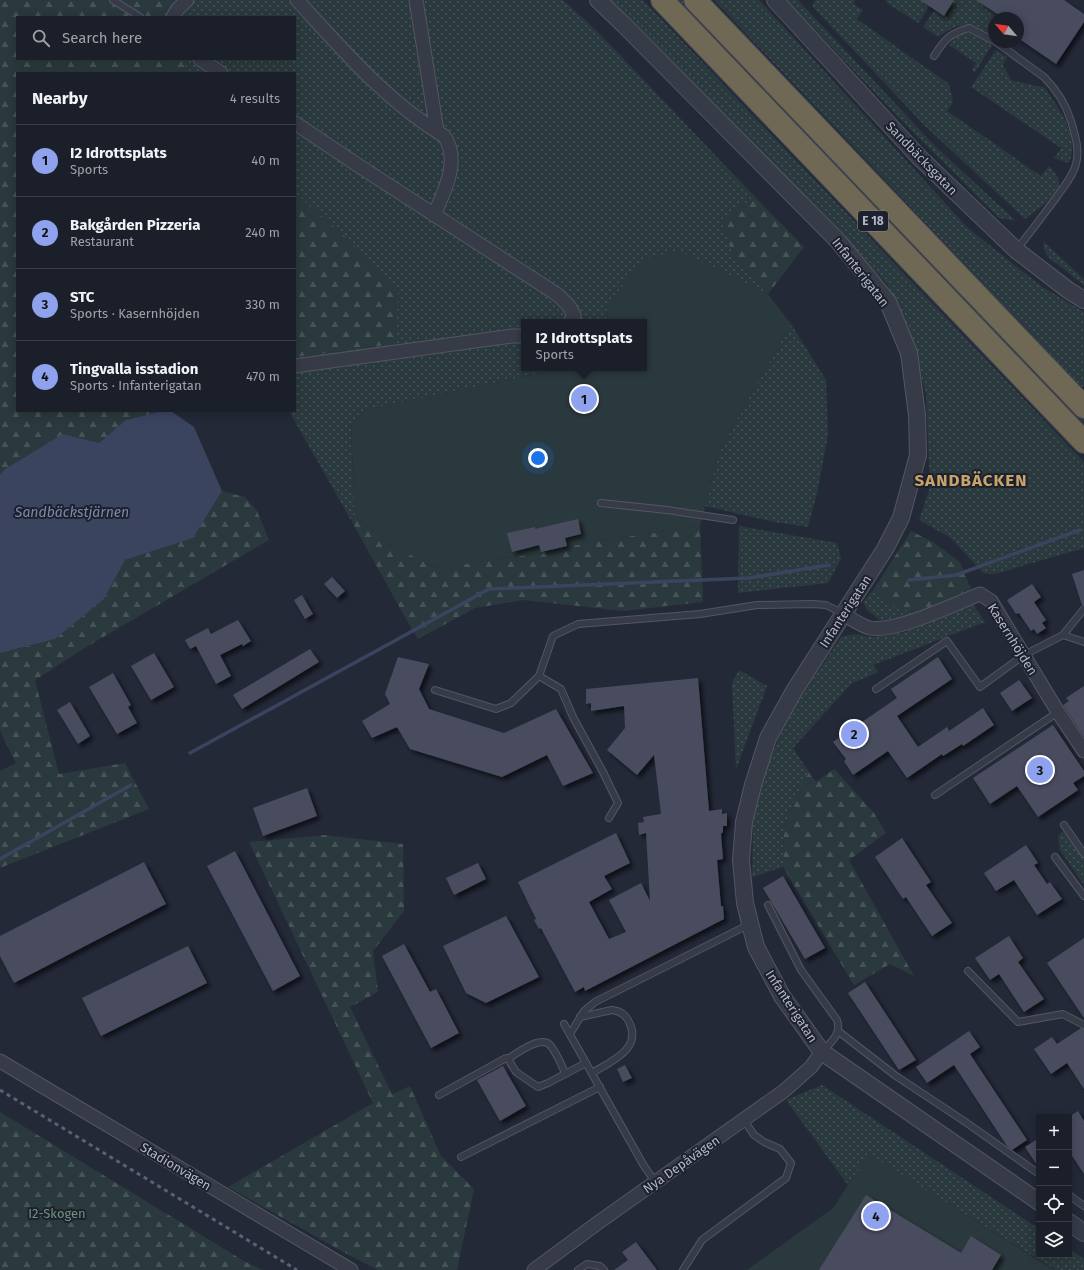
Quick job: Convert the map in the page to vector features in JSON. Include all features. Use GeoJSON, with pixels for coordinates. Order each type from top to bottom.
{"type":"FeatureCollection","features":[{"type":"Feature","properties":{"kind":"highway","name":"E 18"},"geometry":{"type":"LineString","coordinates":[[662,0],[1084,442]]}},
{"type":"Feature","properties":{"kind":"highway","name":"E 18"},"geometry":{"type":"LineString","coordinates":[[695,0],[1084,407]]}},
{"type":"Feature","properties":{"kind":"street"},"geometry":{"type":"LineString","coordinates":[[174,16],[177,10],[187,0]]}},
{"type":"Feature","properties":{"kind":"street"},"geometry":{"type":"LineString","coordinates":[[297,0],[371,80],[410,113],[444,136],[447,140],[451,161],[448,180],[434,215]]}},
{"type":"Feature","properties":{"kind":"street"},"geometry":{"type":"LineString","coordinates":[[416,0],[437,132]]}},
{"type":"Feature","properties":{"kind":"street","name":"Infanterigatan"},"geometry":{"type":"LineString","coordinates":[[598,0],[839,242],[888,302],[909,353],[917,415],[918,455],[901,518],[885,549],[794,692],[768,738],[753,785],[744,822],[741,860],[745,903],[744,926],[782,996],[822,1052],[1036,1200]]}},
{"type":"Feature","properties":{"kind":"street","name":"Sandbäcksgatan"},"geometry":{"type":"LineString","coordinates":[[775,0],[918,156],[1016,250],[1068,290],[1084,300]]}},
{"type":"Feature","properties":{"kind":"street"},"geometry":{"type":"LineString","coordinates":[[201,60],[219,72]]}},
{"type":"Feature","properties":{"kind":"street"},"geometry":{"type":"LineString","coordinates":[[296,124],[558,295],[569,306],[574,315],[572,319]]}},
{"type":"Feature","properties":{"kind":"street"},"geometry":{"type":"LineString","coordinates":[[296,366],[521,336]]}},
{"type":"Feature","properties":{"kind":"street","name":"Kasernhöjden"},"geometry":{"type":"LineString","coordinates":[[843,614],[870,628],[882,628],[908,622],[980,594],[991,601],[1058,712],[1084,751]]}},
{"type":"Feature","properties":{"kind":"street","name":"Nya Depåvägen"},"geometry":{"type":"LineString","coordinates":[[534,1270],[784,1091],[811,1067],[822,1052]]}},
{"type":"Feature","properties":{"kind":"street","name":"Stadionvägen"},"geometry":{"type":"LineString","coordinates":[[0,1061],[351,1270]]}},
{"type":"Feature","properties":{"kind":"street"},"geometry":{"type":"LineString","coordinates":[[1072,1224],[1084,1233]]}},
{"type":"Feature","properties":{"kind":"lane"},"geometry":{"type":"LineString","coordinates":[[113,0],[138,16]]}},
{"type":"Feature","properties":{"kind":"lane"},"geometry":{"type":"LineString","coordinates":[[934,56],[944,40],[969,28],[988,38]]}},
{"type":"Feature","properties":{"kind":"lane"},"geometry":{"type":"LineString","coordinates":[[1003,48],[1044,77],[1051,84],[1068,110],[1078,149],[1076,163],[1071,176],[1016,250]]}},
{"type":"Feature","properties":{"kind":"lane"},"geometry":{"type":"LineString","coordinates":[[601,503],[667,510],[733,520]]}},
{"type":"Feature","properties":{"kind":"lane"},"geometry":{"type":"LineString","coordinates":[[435,690],[496,709],[511,703],[539,676],[553,636],[578,624],[700,614],[757,605],[826,605],[843,614]]}},
{"type":"Feature","properties":{"kind":"lane"},"geometry":{"type":"LineString","coordinates":[[876,689],[947,641],[980,687],[1024,655],[1064,635],[1084,609]]}},
{"type":"Feature","properties":{"kind":"lane"},"geometry":{"type":"LineString","coordinates":[[1064,635],[1084,642]]}},
{"type":"Feature","properties":{"kind":"lane"},"geometry":{"type":"LineString","coordinates":[[539,676],[561,689],[573,717],[603,772],[618,803],[610,818]]}},
{"type":"Feature","properties":{"kind":"lane"},"geometry":{"type":"LineString","coordinates":[[935,795],[1058,712]]}},
{"type":"Feature","properties":{"kind":"lane"},"geometry":{"type":"LineString","coordinates":[[1064,825],[1084,854]]}},
{"type":"Feature","properties":{"kind":"lane"},"geometry":{"type":"LineString","coordinates":[[1055,858],[1084,896]]}},
{"type":"Feature","properties":{"kind":"lane"},"geometry":{"type":"LineString","coordinates":[[768,905],[801,970],[839,1025],[835,1038],[822,1052]]}},
{"type":"Feature","properties":{"kind":"lane"},"geometry":{"type":"LineString","coordinates":[[570,1034],[586,1009],[595,1002],[744,926]]}},
{"type":"Feature","properties":{"kind":"lane"},"geometry":{"type":"LineString","coordinates":[[968,971],[1018,1022],[1063,1014],[1084,1025]]}},
{"type":"Feature","properties":{"kind":"lane"},"geometry":{"type":"LineString","coordinates":[[580,1017],[616,1010],[625,1016],[631,1027],[632,1036],[626,1051],[592,1073]]}},
{"type":"Feature","properties":{"kind":"lane"},"geometry":{"type":"LineString","coordinates":[[564,1024],[644,1166],[656,1182]]}},
{"type":"Feature","properties":{"kind":"lane"},"geometry":{"type":"LineString","coordinates":[[838,1031],[896,1076],[964,1121],[1036,1172]]}},
{"type":"Feature","properties":{"kind":"lane"},"geometry":{"type":"LineString","coordinates":[[439,1095],[502,1059],[508,1059],[530,1045],[541,1042],[546,1042],[551,1047],[565,1073]]}},
{"type":"Feature","properties":{"kind":"lane"},"geometry":{"type":"LineString","coordinates":[[508,1059],[516,1072],[535,1086],[548,1083],[586,1063]]}},
{"type":"Feature","properties":{"kind":"lane"},"geometry":{"type":"LineString","coordinates":[[461,1157],[600,1087]]}},
{"type":"Feature","properties":{"kind":"lane"},"geometry":{"type":"LineString","coordinates":[[684,1270],[702,1240],[786,1178],[791,1163],[780,1149],[764,1142],[754,1135],[744,1120]]}},
{"type":"Feature","properties":{"kind":"lane"},"geometry":{"type":"LineString","coordinates":[[1072,1197],[1084,1206]]}},
{"type":"Feature","properties":{"kind":"lane"},"geometry":{"type":"LineString","coordinates":[[578,1270],[586,1264],[600,1266],[604,1270]]}},
{"type":"Feature","properties":{"kind":"green space"},"geometry":{"type":"Polygon","coordinates":[[[0,0],[174,0],[158,16],[16,16],[16,60],[179,60],[191,72],[16,72],[16,412],[159,412],[126,420],[99,443],[63,434],[5,469],[0,475],[0,0]]]}},
{"type":"Feature","properties":{"kind":"green space"},"geometry":{"type":"Polygon","coordinates":[[[174,0],[563,0],[597,31],[756,198],[734,209],[735,261],[768,294],[679,251],[607,308],[606,319],[521,319],[521,371],[552,371],[365,410],[351,426],[355,517],[351,520],[290,412],[296,412],[296,357],[394,344],[349,240],[296,194],[296,72],[191,72],[179,60],[296,60],[296,16],[158,16],[174,0]]]}},
{"type":"Feature","properties":{"kind":"green space"},"geometry":{"type":"Polygon","coordinates":[[[610,0],[643,0],[1084,462],[1084,548],[995,574],[983,573],[951,538],[919,520],[930,487],[926,395],[910,333],[887,284],[610,0]]]}},
{"type":"Feature","properties":{"kind":"green space"},"geometry":{"type":"Polygon","coordinates":[[[674,0],[684,0],[1084,416],[1084,428],[674,0]]]}},
{"type":"Feature","properties":{"kind":"green space"},"geometry":{"type":"Polygon","coordinates":[[[714,0],[759,0],[968,228],[1041,286],[1084,312],[1084,385],[1081,388],[902,198],[714,0]]]}},
{"type":"Feature","properties":{"kind":"green space"},"geometry":{"type":"Polygon","coordinates":[[[787,0],[798,0],[935,146],[1016,221],[999,218],[898,117],[787,0]]]}},
{"type":"Feature","properties":{"kind":"green space"},"geometry":{"type":"Polygon","coordinates":[[[815,0],[855,0],[853,4],[863,10],[857,19],[949,84],[953,102],[947,111],[1041,176],[1049,166],[1054,171],[1059,182],[1056,193],[1025,219],[924,125],[812,6],[815,0]]]}},
{"type":"Feature","properties":{"kind":"green space"},"geometry":{"type":"Polygon","coordinates":[[[886,0],[922,0],[930,6],[918,23],[887,3],[886,0]]]}},
{"type":"Feature","properties":{"kind":"green space"},"geometry":{"type":"Polygon","coordinates":[[[954,0],[976,0],[994,12],[988,12],[988,34],[972,26],[966,25],[954,28],[938,37],[923,27],[935,9],[944,15],[954,0]]]}},
{"type":"Feature","properties":{"kind":"green space"},"geometry":{"type":"Polygon","coordinates":[[[966,33],[977,36],[988,43],[988,48],[990,48],[975,72],[972,70],[976,63],[949,45],[958,35],[966,33]]]}},
{"type":"Feature","properties":{"kind":"green space"},"geometry":{"type":"Polygon","coordinates":[[[996,50],[1007,57],[1003,65],[1011,80],[1045,88],[1057,105],[1070,133],[1072,153],[1069,163],[1054,158],[1061,148],[971,87],[996,50]]]}},
{"type":"Feature","properties":{"kind":"green space"},"geometry":{"type":"Polygon","coordinates":[[[296,194],[349,240],[399,295],[394,344],[296,357],[296,194]]]}},
{"type":"Feature","properties":{"kind":"green space"},"geometry":{"type":"Polygon","coordinates":[[[756,198],[804,247],[768,294],[735,261],[721,220],[734,209],[756,198]]]}},
{"type":"Feature","properties":{"kind":"green space"},"geometry":{"type":"Polygon","coordinates":[[[1043,241],[1084,279],[1084,285],[1048,257],[1044,249],[1043,241]]]}},
{"type":"Feature","properties":{"kind":"green space"},"geometry":{"type":"Polygon","coordinates":[[[680,251],[768,294],[791,324],[719,452],[700,526],[589,542],[540,553],[437,568],[393,546],[355,517],[351,426],[365,410],[552,371],[647,371],[647,319],[606,319],[607,308],[633,271],[651,257],[680,251]]]}},
{"type":"Feature","properties":{"kind":"green space"},"geometry":{"type":"Polygon","coordinates":[[[791,324],[826,380],[828,435],[817,493],[808,527],[774,522],[705,506],[719,452],[791,324]]]}},
{"type":"Feature","properties":{"kind":"green space"},"geometry":{"type":"Polygon","coordinates":[[[222,491],[245,497],[257,511],[269,540],[88,646],[35,680],[59,774],[125,763],[149,809],[0,868],[0,771],[16,763],[0,731],[0,653],[55,639],[104,599],[125,560],[193,538],[222,491]]]}},
{"type":"Feature","properties":{"kind":"green space"},"geometry":{"type":"Polygon","coordinates":[[[355,517],[393,546],[437,568],[540,553],[589,542],[700,526],[703,602],[623,611],[523,600],[475,608],[418,639],[351,520],[355,517]]]}},
{"type":"Feature","properties":{"kind":"green space"},"geometry":{"type":"Polygon","coordinates":[[[739,526],[837,543],[841,559],[828,583],[738,593],[739,526]]]}},
{"type":"Feature","properties":{"kind":"green space"},"geometry":{"type":"Polygon","coordinates":[[[911,531],[933,542],[960,562],[971,589],[916,613],[892,605],[874,589],[911,531]]]}},
{"type":"Feature","properties":{"kind":"green space"},"geometry":{"type":"Polygon","coordinates":[[[874,589],[892,605],[916,613],[897,618],[880,620],[868,611],[863,602],[874,589]]]}},
{"type":"Feature","properties":{"kind":"green space"},"geometry":{"type":"Polygon","coordinates":[[[972,603],[985,622],[873,665],[878,672],[851,684],[793,748],[809,772],[796,797],[784,829],[783,867],[752,877],[753,824],[760,787],[778,740],[800,698],[841,637],[854,634],[874,637],[902,633],[972,603]]]}},
{"type":"Feature","properties":{"kind":"green space"},"geometry":{"type":"Polygon","coordinates":[[[739,670],[767,686],[736,769],[732,683],[739,670]]]}},
{"type":"Feature","properties":{"kind":"green space"},"geometry":{"type":"Polygon","coordinates":[[[834,769],[874,813],[886,833],[849,860],[914,976],[890,964],[854,985],[783,867],[784,829],[796,797],[809,772],[816,782],[834,769]]]}},
{"type":"Feature","properties":{"kind":"green space"},"geometry":{"type":"Polygon","coordinates":[[[1063,831],[1070,841],[1073,840],[1084,857],[1084,885],[1060,850],[1058,836],[1063,831]]]}},
{"type":"Feature","properties":{"kind":"green space"},"geometry":{"type":"Polygon","coordinates":[[[325,835],[403,844],[404,911],[373,951],[378,992],[350,1007],[392,1094],[410,1086],[441,1156],[474,1189],[457,1270],[378,1270],[228,1187],[373,1103],[249,842],[325,835]]]}},
{"type":"Feature","properties":{"kind":"green space"},"geometry":{"type":"Polygon","coordinates":[[[822,1085],[1036,1227],[1036,1258],[869,1155],[848,1185],[786,1100],[822,1085]]]}},
{"type":"Feature","properties":{"kind":"green space","name":"I2-Skogen"},"geometry":{"type":"Polygon","coordinates":[[[0,1112],[244,1261],[262,1270],[0,1270],[0,1112]]]}},
{"type":"Feature","properties":{"kind":"green space"},"geometry":{"type":"Polygon","coordinates":[[[869,1154],[1054,1270],[747,1270],[833,1208],[869,1154]]]}},
{"type":"Feature","properties":{"kind":"green space"},"geometry":{"type":"Polygon","coordinates":[[[1072,1251],[1084,1259],[1084,1270],[1056,1270],[1036,1258],[1072,1258],[1072,1251]]]}},
{"type":"Feature","properties":{"kind":"water","name":"Sandbäckstjärnen"},"geometry":{"type":"Polygon","coordinates":[[[159,412],[172,412],[194,427],[222,491],[193,538],[125,560],[104,599],[55,639],[0,653],[0,475],[5,469],[63,434],[99,443],[126,420],[159,412]]]}},
{"type":"Feature","properties":{"kind":"building"},"geometry":{"type":"Polygon","coordinates":[[[920,0],[954,0],[944,16],[920,0]]]}},
{"type":"Feature","properties":{"kind":"building"},"geometry":{"type":"Polygon","coordinates":[[[976,0],[1064,0],[1084,14],[1084,22],[1056,64],[1024,42],[1024,12],[994,12],[976,0]]]}},
{"type":"Feature","properties":{"kind":"building"},"geometry":{"type":"Polygon","coordinates":[[[578,519],[581,534],[565,538],[567,546],[541,552],[539,545],[512,552],[507,533],[535,527],[535,529],[578,519]]]}},
{"type":"Feature","properties":{"kind":"building"},"geometry":{"type":"Polygon","coordinates":[[[1084,570],[1084,605],[1082,605],[1072,574],[1084,570]]]}},
{"type":"Feature","properties":{"kind":"building"},"geometry":{"type":"Polygon","coordinates":[[[332,577],[345,591],[337,598],[324,584],[332,577]]]}},
{"type":"Feature","properties":{"kind":"building"},"geometry":{"type":"Polygon","coordinates":[[[1032,584],[1041,597],[1034,602],[1046,620],[1042,623],[1046,628],[1037,634],[1034,629],[1031,631],[1019,613],[1016,614],[1007,600],[1032,584]]]}},
{"type":"Feature","properties":{"kind":"building"},"geometry":{"type":"Polygon","coordinates":[[[302,595],[313,614],[305,619],[294,600],[302,595]]]}},
{"type":"Feature","properties":{"kind":"building"},"geometry":{"type":"Polygon","coordinates":[[[238,620],[251,641],[243,646],[242,644],[220,655],[231,676],[216,684],[196,646],[190,649],[185,640],[208,628],[211,634],[238,620]]]}},
{"type":"Feature","properties":{"kind":"building"},"geometry":{"type":"Polygon","coordinates":[[[310,649],[319,662],[242,709],[233,695],[310,649]]]}},
{"type":"Feature","properties":{"kind":"building"},"geometry":{"type":"Polygon","coordinates":[[[154,653],[174,687],[151,700],[131,666],[154,653]]]}},
{"type":"Feature","properties":{"kind":"building"},"geometry":{"type":"Polygon","coordinates":[[[398,657],[429,664],[419,689],[429,709],[504,733],[556,709],[593,773],[563,786],[547,755],[502,777],[410,749],[397,727],[372,738],[362,721],[390,704],[385,694],[398,657]]]}},
{"type":"Feature","properties":{"kind":"building"},"geometry":{"type":"Polygon","coordinates":[[[938,657],[952,679],[897,716],[918,747],[947,727],[949,731],[983,708],[994,725],[963,746],[962,744],[943,756],[942,754],[907,778],[888,751],[853,775],[844,761],[846,759],[833,742],[897,698],[891,689],[938,657]]]}},
{"type":"Feature","properties":{"kind":"building"},"geometry":{"type":"Polygon","coordinates":[[[113,673],[131,705],[128,707],[137,723],[117,734],[89,687],[113,673]]]}},
{"type":"Feature","properties":{"kind":"building"},"geometry":{"type":"Polygon","coordinates":[[[698,678],[709,811],[722,809],[722,814],[727,813],[727,826],[723,826],[723,832],[721,834],[723,859],[717,860],[721,906],[723,906],[724,919],[585,991],[584,987],[575,992],[541,928],[539,929],[534,920],[536,919],[518,882],[616,833],[630,863],[604,876],[612,889],[589,902],[609,939],[626,932],[609,900],[641,883],[650,901],[646,833],[639,835],[638,823],[644,822],[643,817],[661,814],[654,755],[637,775],[607,750],[625,728],[624,706],[591,711],[591,703],[586,704],[586,689],[698,678]]]}},
{"type":"Feature","properties":{"kind":"building"},"geometry":{"type":"Polygon","coordinates":[[[1019,680],[1032,698],[1012,711],[1000,693],[1019,680]]]}},
{"type":"Feature","properties":{"kind":"building"},"geometry":{"type":"Polygon","coordinates":[[[1084,686],[1084,737],[1063,705],[1069,701],[1066,698],[1084,686]]]}},
{"type":"Feature","properties":{"kind":"building"},"geometry":{"type":"Polygon","coordinates":[[[70,702],[90,736],[78,744],[57,710],[70,702]]]}},
{"type":"Feature","properties":{"kind":"building"},"geometry":{"type":"Polygon","coordinates":[[[1053,725],[1084,771],[1084,776],[1073,783],[1078,790],[1038,817],[1017,786],[990,804],[973,778],[1053,725]]]}},
{"type":"Feature","properties":{"kind":"building"},"geometry":{"type":"Polygon","coordinates":[[[307,788],[317,816],[263,836],[253,808],[307,788]]]}},
{"type":"Feature","properties":{"kind":"building"},"geometry":{"type":"Polygon","coordinates":[[[902,838],[931,882],[926,885],[952,923],[932,936],[906,897],[903,899],[875,857],[902,838]]]}},
{"type":"Feature","properties":{"kind":"building"},"geometry":{"type":"Polygon","coordinates":[[[1026,845],[1038,863],[1034,865],[1047,884],[1050,882],[1062,899],[1037,915],[1014,880],[996,891],[984,873],[1026,845]]]}},
{"type":"Feature","properties":{"kind":"building"},"geometry":{"type":"Polygon","coordinates":[[[235,851],[300,976],[273,991],[207,866],[235,851]]]}},
{"type":"Feature","properties":{"kind":"building"},"geometry":{"type":"Polygon","coordinates":[[[144,862],[166,904],[14,983],[0,956],[0,936],[144,862]]]}},
{"type":"Feature","properties":{"kind":"building"},"geometry":{"type":"Polygon","coordinates":[[[478,863],[486,879],[454,895],[446,878],[478,863]]]}},
{"type":"Feature","properties":{"kind":"building"},"geometry":{"type":"Polygon","coordinates":[[[783,876],[825,948],[805,959],[763,888],[783,876]]]}},
{"type":"Feature","properties":{"kind":"building"},"geometry":{"type":"Polygon","coordinates":[[[506,916],[539,977],[486,1003],[466,993],[443,946],[506,916]]]}},
{"type":"Feature","properties":{"kind":"building"},"geometry":{"type":"Polygon","coordinates":[[[1009,936],[1023,958],[1018,962],[1044,999],[1024,1012],[999,974],[990,980],[975,958],[1009,936]]]}},
{"type":"Feature","properties":{"kind":"building"},"geometry":{"type":"Polygon","coordinates":[[[1084,938],[1084,1018],[1047,963],[1084,938]]]}},
{"type":"Feature","properties":{"kind":"building"},"geometry":{"type":"Polygon","coordinates":[[[404,944],[430,992],[436,989],[459,1033],[431,1048],[382,956],[404,944]]]}},
{"type":"Feature","properties":{"kind":"building"},"geometry":{"type":"Polygon","coordinates":[[[188,946],[207,983],[101,1036],[82,998],[188,946]]]}},
{"type":"Feature","properties":{"kind":"building"},"geometry":{"type":"Polygon","coordinates":[[[865,982],[916,1060],[899,1070],[848,993],[865,982]]]}},
{"type":"Feature","properties":{"kind":"building"},"geometry":{"type":"Polygon","coordinates":[[[1081,1028],[1084,1029],[1084,1089],[1067,1063],[1051,1074],[1034,1049],[1052,1037],[1057,1044],[1081,1028]]]}},
{"type":"Feature","properties":{"kind":"building"},"geometry":{"type":"Polygon","coordinates":[[[969,1031],[980,1047],[970,1054],[1027,1140],[1012,1150],[1007,1146],[954,1065],[927,1083],[916,1067],[969,1031]]]}},
{"type":"Feature","properties":{"kind":"building"},"geometry":{"type":"Polygon","coordinates":[[[625,1065],[632,1078],[623,1082],[617,1069],[625,1065]]]}},
{"type":"Feature","properties":{"kind":"building"},"geometry":{"type":"Polygon","coordinates":[[[503,1066],[526,1106],[500,1121],[477,1080],[503,1066]]]}},
{"type":"Feature","properties":{"kind":"building"},"geometry":{"type":"Polygon","coordinates":[[[1078,1111],[1084,1121],[1084,1174],[1072,1156],[1072,1115],[1078,1111]]]}},
{"type":"Feature","properties":{"kind":"building"},"geometry":{"type":"Polygon","coordinates":[[[1036,1140],[1036,1164],[1025,1147],[1036,1140]]]}},
{"type":"Feature","properties":{"kind":"building"},"geometry":{"type":"Polygon","coordinates":[[[866,1195],[961,1253],[971,1236],[1001,1255],[992,1270],[819,1270],[866,1195]]]}},
{"type":"Feature","properties":{"kind":"building"},"geometry":{"type":"Polygon","coordinates":[[[636,1242],[657,1270],[614,1270],[628,1260],[622,1252],[636,1242]]]}},
{"type":"Feature","properties":{"kind":"waterway"},"geometry":{"type":"LineString","coordinates":[[909,580],[956,575],[1080,530]]}},
{"type":"Feature","properties":{"kind":"waterway"},"geometry":{"type":"LineString","coordinates":[[190,753],[489,589],[749,578],[829,565]]}},
{"type":"Feature","properties":{"kind":"waterway"},"geometry":{"type":"LineString","coordinates":[[0,859],[131,785]]}},
{"type":"Feature","properties":{"kind":"railway"},"geometry":{"type":"LineString","coordinates":[[0,1090],[297,1270]]}},
{"type":"Feature","properties":{"kind":"place","name":"I2 Idrottsplats"},"geometry":{"type":"Point","coordinates":[584,399]}},
{"type":"Feature","properties":{"kind":"place","name":"Bakgården Pizzeria"},"geometry":{"type":"Point","coordinates":[854,734]}},
{"type":"Feature","properties":{"kind":"place","name":"STC"},"geometry":{"type":"Point","coordinates":[1040,770]}},
{"type":"Feature","properties":{"kind":"place","name":"Tingvalla isstadion"},"geometry":{"type":"Point","coordinates":[876,1216]}},
{"type":"Feature","properties":{"kind":"district","name":"SANDBÄCKEN"},"geometry":{"type":"Point","coordinates":[971,480]}}]}
